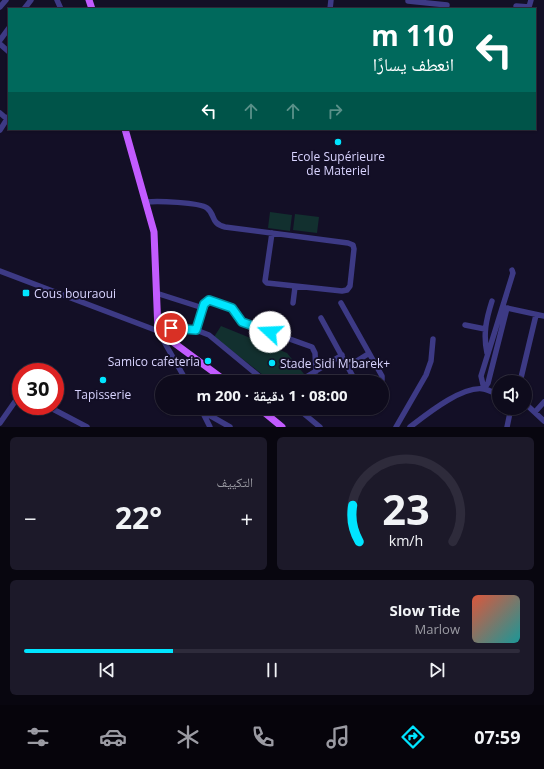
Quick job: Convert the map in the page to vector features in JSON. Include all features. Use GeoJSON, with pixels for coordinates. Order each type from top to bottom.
{"type":"FeatureCollection","features":[{"type":"Feature","properties":{"kind":"main road"},"geometry":{"type":"LineString","coordinates":[[125,130],[154,232],[158,329],[218,375]]}},
{"type":"Feature","properties":{"kind":"main road"},"geometry":{"type":"LineString","coordinates":[[267,415],[282,427]]}},
{"type":"Feature","properties":{"kind":"street"},"geometry":{"type":"LineString","coordinates":[[0,7],[6,0]]}},
{"type":"Feature","properties":{"kind":"street"},"geometry":{"type":"LineString","coordinates":[[25,8],[31,0]]}},
{"type":"Feature","properties":{"kind":"street"},"geometry":{"type":"LineString","coordinates":[[516,5],[530,7],[531,0]]}},
{"type":"Feature","properties":{"kind":"street"},"geometry":{"type":"LineString","coordinates":[[408,1],[447,5],[446,8]]}},
{"type":"Feature","properties":{"kind":"street"},"geometry":{"type":"LineString","coordinates":[[0,40],[8,29]]}},
{"type":"Feature","properties":{"kind":"street"},"geometry":{"type":"LineString","coordinates":[[0,44],[8,51]]}},
{"type":"Feature","properties":{"kind":"street"},"geometry":{"type":"LineString","coordinates":[[0,113],[8,117],[0,130]]}},
{"type":"Feature","properties":{"kind":"street"},"geometry":{"type":"LineString","coordinates":[[146,202],[161,201],[202,206],[211,212],[213,220],[218,226],[272,233],[348,243],[353,245],[354,249],[350,286],[347,290],[326,291],[269,285],[265,281],[272,233]]}},
{"type":"Feature","properties":{"kind":"street"},"geometry":{"type":"LineString","coordinates":[[484,389],[481,376],[513,273],[512,270]]}},
{"type":"Feature","properties":{"kind":"street"},"geometry":{"type":"LineString","coordinates":[[0,271],[158,329],[196,330],[209,335],[258,375]]}},
{"type":"Feature","properties":{"kind":"street"},"geometry":{"type":"LineString","coordinates":[[293,303],[295,287]]}},
{"type":"Feature","properties":{"kind":"street"},"geometry":{"type":"LineString","coordinates":[[156,293],[203,308]]}},
{"type":"Feature","properties":{"kind":"street"},"geometry":{"type":"LineString","coordinates":[[196,330],[203,308],[209,300],[232,308],[242,322],[312,347],[315,353],[316,371]]}},
{"type":"Feature","properties":{"kind":"street"},"geometry":{"type":"LineString","coordinates":[[487,354],[484,329],[492,301]]}},
{"type":"Feature","properties":{"kind":"street"},"geometry":{"type":"LineString","coordinates":[[341,303],[368,354],[381,375]]}},
{"type":"Feature","properties":{"kind":"street"},"geometry":{"type":"LineString","coordinates":[[484,389],[488,383],[507,308],[544,316]]}},
{"type":"Feature","properties":{"kind":"street"},"geometry":{"type":"LineString","coordinates":[[522,375],[536,315]]}},
{"type":"Feature","properties":{"kind":"street"},"geometry":{"type":"LineString","coordinates":[[321,318],[352,375]]}},
{"type":"Feature","properties":{"kind":"street"},"geometry":{"type":"LineString","coordinates":[[465,326],[484,329]]}},
{"type":"Feature","properties":{"kind":"street"},"geometry":{"type":"LineString","coordinates":[[158,329],[183,375]]}},
{"type":"Feature","properties":{"kind":"street"},"geometry":{"type":"LineString","coordinates":[[396,427],[426,375],[431,361],[433,339]]}},
{"type":"Feature","properties":{"kind":"street"},"geometry":{"type":"LineString","coordinates":[[347,367],[368,354]]}},
{"type":"Feature","properties":{"kind":"street"},"geometry":{"type":"LineString","coordinates":[[309,375],[342,355]]}},
{"type":"Feature","properties":{"kind":"street"},"geometry":{"type":"LineString","coordinates":[[410,427],[446,401],[470,390],[484,389],[492,392]]}},
{"type":"Feature","properties":{"kind":"street"},"geometry":{"type":"LineString","coordinates":[[535,412],[544,402]]}},
{"type":"Feature","properties":{"kind":"street"},"geometry":{"type":"LineString","coordinates":[[0,423],[12,406]]}},
{"type":"Feature","properties":{"kind":"street"},"geometry":{"type":"LineString","coordinates":[[532,410],[544,421]]}},
{"type":"Feature","properties":{"kind":"street"},"geometry":{"type":"LineString","coordinates":[[64,415],[87,427]]}},
{"type":"Feature","properties":{"kind":"street"},"geometry":{"type":"LineString","coordinates":[[205,415],[210,427]]}},
{"type":"Feature","properties":{"kind":"street"},"geometry":{"type":"LineString","coordinates":[[211,415],[230,427]]}},
{"type":"Feature","properties":{"kind":"street"},"geometry":{"type":"LineString","coordinates":[[305,415],[320,427]]}},
{"type":"Feature","properties":{"kind":"street"},"geometry":{"type":"LineString","coordinates":[[507,427],[510,415]]}},
{"type":"Feature","properties":{"kind":"green space"},"geometry":{"type":"Polygon","coordinates":[[[270,212],[292,215],[290,231],[268,228],[270,212]]]}},
{"type":"Feature","properties":{"kind":"green space"},"geometry":{"type":"Polygon","coordinates":[[[295,214],[319,217],[317,233],[293,230],[295,214]]]}},
{"type":"Feature","properties":{"kind":"green space","name":"Stade Sidi M'barek+"},"geometry":{"type":"Polygon","coordinates":[[[221,326],[287,353],[304,374],[263,375],[214,337],[221,326]]]}},
{"type":"Feature","properties":{"kind":"place","name":"Ecole Supérieure de Materiel"},"geometry":{"type":"Point","coordinates":[338,142]}},
{"type":"Feature","properties":{"kind":"place","name":"Cous bouraoui"},"geometry":{"type":"Point","coordinates":[26,293]}},
{"type":"Feature","properties":{"kind":"place","name":"Samico cafeteria"},"geometry":{"type":"Point","coordinates":[208,361]}},
{"type":"Feature","properties":{"kind":"place","name":"Stade Sidi M'barek+"},"geometry":{"type":"Point","coordinates":[272,363]}},
{"type":"Feature","properties":{"kind":"place","name":"Tapisserie"},"geometry":{"type":"Point","coordinates":[103,380]}},
{"type":"Feature","properties":{"kind":"route"},"geometry":{"type":"LineString","coordinates":[[171,328],[196,330],[204,304],[209,300],[232,308],[242,322],[270,332]]}}]}
